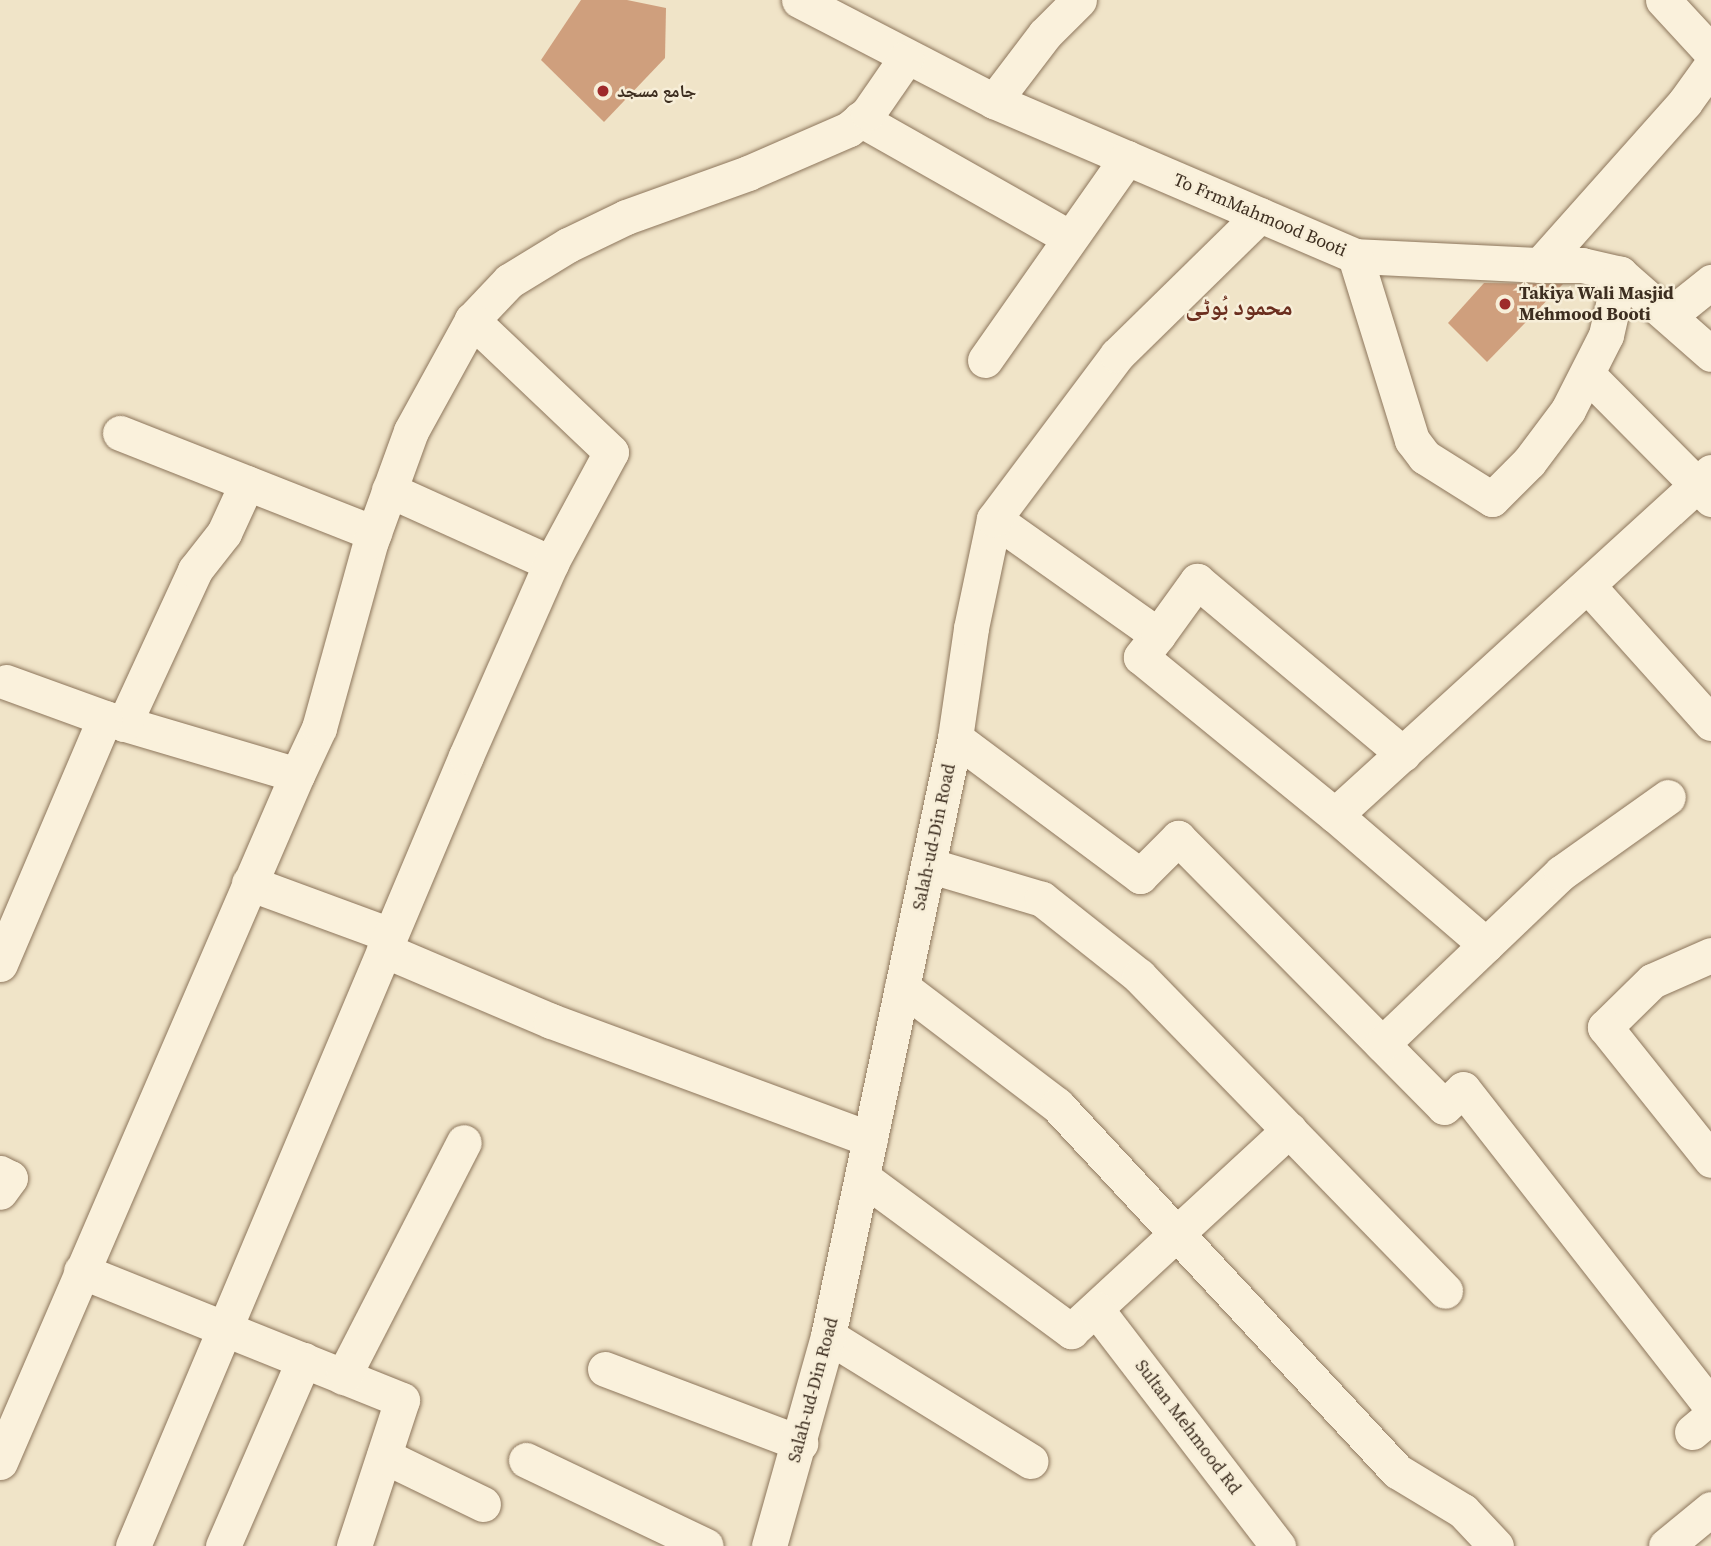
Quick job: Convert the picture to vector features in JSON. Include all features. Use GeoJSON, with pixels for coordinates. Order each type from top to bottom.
{"type":"FeatureCollection","features":[{"type":"Feature","properties":{"kind":"street","name":"To FrmMahmood Booti"},"geometry":{"type":"LineString","coordinates":[[799,0],[906,58],[994,101],[1355,256],[1582,265],[1620,274]]}},
{"type":"Feature","properties":{"kind":"street"},"geometry":{"type":"LineString","coordinates":[[994,101],[1045,34],[1079,0]]}},
{"type":"Feature","properties":{"kind":"street"},"geometry":{"type":"LineString","coordinates":[[1662,0],[1711,52]]}},
{"type":"Feature","properties":{"kind":"street"},"geometry":{"type":"LineString","coordinates":[[0,1462],[9,1412],[81,1271],[319,728],[374,533],[411,431],[472,320],[509,281],[568,245],[626,217],[748,173],[849,129],[860,119],[906,58]]}},
{"type":"Feature","properties":{"kind":"street"},"geometry":{"type":"LineString","coordinates":[[1540,265],[1685,102],[1711,66]]}},
{"type":"Feature","properties":{"kind":"street"},"geometry":{"type":"LineString","coordinates":[[860,119],[1070,238]]}},
{"type":"Feature","properties":{"kind":"street"},"geometry":{"type":"LineString","coordinates":[[985,360],[1127,158]]}},
{"type":"Feature","properties":{"kind":"street","name":"Salah-ud-Din Road"},"geometry":{"type":"LineString","coordinates":[[769,1546],[828,1336],[955,738],[971,628],[994,519],[1117,355],[1260,215]]}},
{"type":"Feature","properties":{"kind":"street"},"geometry":{"type":"LineString","coordinates":[[1355,256],[1412,440],[1425,457],[1492,499],[1529,462],[1588,374],[1606,335],[1620,274],[1670,315],[1711,354]]}},
{"type":"Feature","properties":{"kind":"street"},"geometry":{"type":"LineString","coordinates":[[1670,315],[1711,282]]}},
{"type":"Feature","properties":{"kind":"street"},"geometry":{"type":"LineString","coordinates":[[133,1546],[387,943],[551,563],[611,452],[472,320]]}},
{"type":"Feature","properties":{"kind":"street"},"geometry":{"type":"LineString","coordinates":[[1335,816],[1588,586],[1707,485],[1588,374]]}},
{"type":"Feature","properties":{"kind":"street"},"geometry":{"type":"LineString","coordinates":[[120,433],[374,533]]}},
{"type":"Feature","properties":{"kind":"street"},"geometry":{"type":"LineString","coordinates":[[0,964],[115,721],[195,570],[224,533],[247,483]]}},
{"type":"Feature","properties":{"kind":"street"},"geometry":{"type":"LineString","coordinates":[[390,490],[551,563]]}},
{"type":"Feature","properties":{"kind":"street"},"geometry":{"type":"LineString","coordinates":[[994,519],[1158,635]]}},
{"type":"Feature","properties":{"kind":"street"},"geometry":{"type":"LineString","coordinates":[[1403,754],[1197,581],[1141,657],[1335,816],[1486,945]]}},
{"type":"Feature","properties":{"kind":"street"},"geometry":{"type":"LineString","coordinates":[[1588,586],[1711,723]]}},
{"type":"Feature","properties":{"kind":"street"},"geometry":{"type":"LineString","coordinates":[[6,682],[115,721],[297,775]]}},
{"type":"Feature","properties":{"kind":"street"},"geometry":{"type":"LineString","coordinates":[[955,738],[1140,876],[1178,838],[1444,1107],[1463,1089],[1705,1418]]}},
{"type":"Feature","properties":{"kind":"street"},"geometry":{"type":"LineString","coordinates":[[1381,1044],[1560,873],[1668,797]]}},
{"type":"Feature","properties":{"kind":"street"},"geometry":{"type":"LineString","coordinates":[[928,864],[1042,899],[1139,976],[1445,1292]]}},
{"type":"Feature","properties":{"kind":"street"},"geometry":{"type":"LineString","coordinates":[[249,883],[387,943],[551,1021],[870,1139]]}},
{"type":"Feature","properties":{"kind":"street"},"geometry":{"type":"LineString","coordinates":[[1711,955],[1653,981],[1605,1027],[1711,1160]]}},
{"type":"Feature","properties":{"kind":"street"},"geometry":{"type":"LineString","coordinates":[[902,987],[1057,1105],[1397,1471],[1463,1511],[1496,1546]]}},
{"type":"Feature","properties":{"kind":"street"},"geometry":{"type":"LineString","coordinates":[[862,1177],[1072,1331],[1179,1236],[1289,1130]]}},
{"type":"Feature","properties":{"kind":"street"},"geometry":{"type":"LineString","coordinates":[[343,1377],[464,1142]]}},
{"type":"Feature","properties":{"kind":"street"},"geometry":{"type":"LineString","coordinates":[[0,1173],[10,1178],[0,1192]]}},
{"type":"Feature","properties":{"kind":"street"},"geometry":{"type":"LineString","coordinates":[[81,1271],[402,1400],[354,1546]]}},
{"type":"Feature","properties":{"kind":"street","name":"Sultan Mehmood Rd"},"geometry":{"type":"LineString","coordinates":[[1096,1309],[1278,1546]]}},
{"type":"Feature","properties":{"kind":"street"},"geometry":{"type":"LineString","coordinates":[[828,1336],[1030,1461]]}},
{"type":"Feature","properties":{"kind":"street"},"geometry":{"type":"LineString","coordinates":[[223,1546],[304,1360]]}},
{"type":"Feature","properties":{"kind":"street"},"geometry":{"type":"LineString","coordinates":[[606,1369],[800,1443]]}},
{"type":"Feature","properties":{"kind":"street"},"geometry":{"type":"LineString","coordinates":[[384,1456],[483,1504]]}},
{"type":"Feature","properties":{"kind":"street"},"geometry":{"type":"LineString","coordinates":[[526,1460],[706,1546]]}},
{"type":"Feature","properties":{"kind":"street"},"geometry":{"type":"LineString","coordinates":[[1666,1546],[1711,1509]]}},
{"type":"Feature","properties":{"kind":"building","name":"جامع مسجد"},"geometry":{"type":"Polygon","coordinates":[[[581,0],[627,0],[666,8],[665,58],[604,122],[541,60],[581,0]]]}},
{"type":"Feature","properties":{"kind":"building","name":"Takiya Wali Masjid Mehmood Booti"},"geometry":{"type":"Polygon","coordinates":[[[1484,283],[1563,284],[1487,362],[1448,323],[1484,283]]]}},
{"type":"Feature","properties":{"kind":"place","name":"جامع مسجد"},"geometry":{"type":"Point","coordinates":[603,91]}},
{"type":"Feature","properties":{"kind":"place","name":"Takiya Wali Masjid Mehmood Booti"},"geometry":{"type":"Point","coordinates":[1505,304]}},
{"type":"Feature","properties":{"kind":"district","name":"محمود بُوٹی"},"geometry":{"type":"Point","coordinates":[1239,307]}}]}
